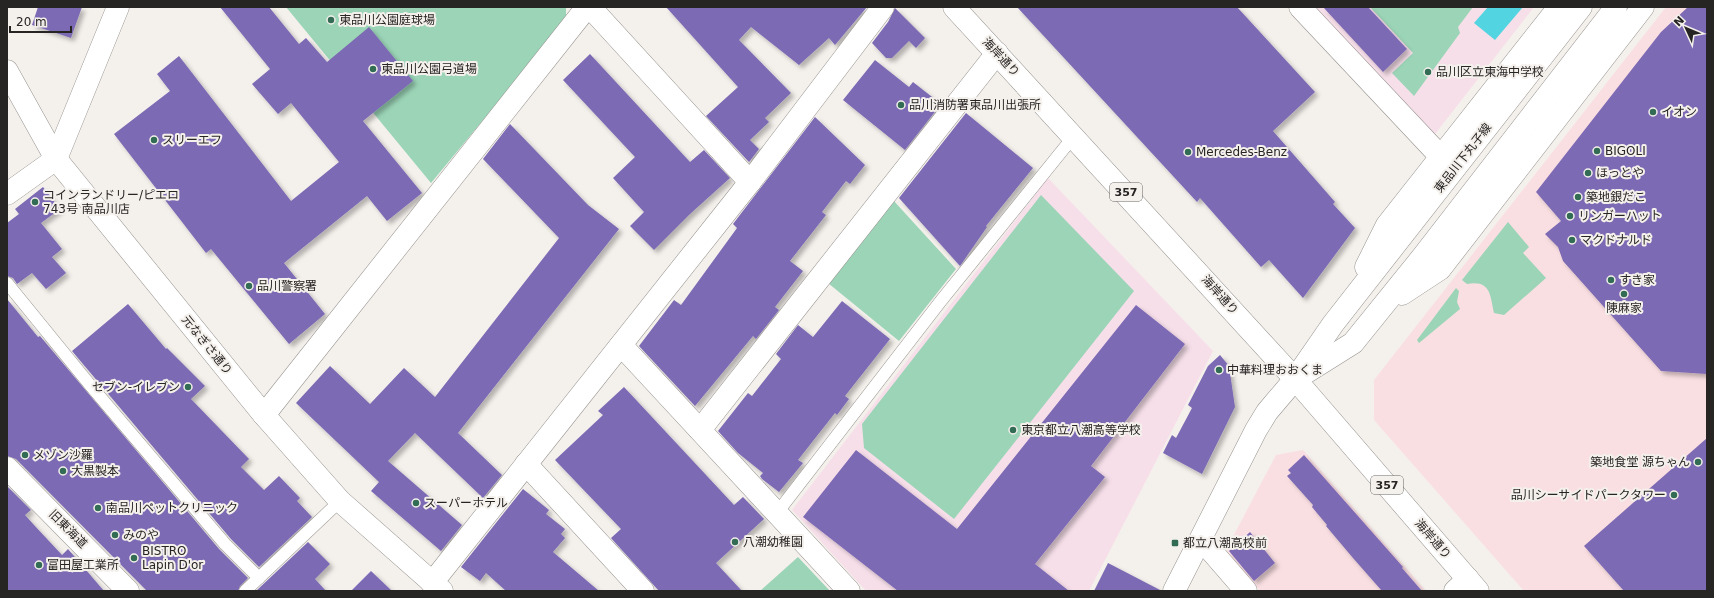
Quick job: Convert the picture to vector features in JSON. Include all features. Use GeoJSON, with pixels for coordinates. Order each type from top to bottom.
{"type":"FeatureCollection","features":[{"type":"Feature","properties":{"kind":"main road"},"geometry":{"type":"LineString","coordinates":[[7,194],[56,159],[118,7]]}},
{"type":"Feature","properties":{"kind":"main road"},"geometry":{"type":"LineString","coordinates":[[264,415],[588,7],[750,182]]}},
{"type":"Feature","properties":{"kind":"main road"},"geometry":{"type":"LineString","coordinates":[[437,587],[526,464],[750,182],[883,7]]}},
{"type":"Feature","properties":{"kind":"main road","name":"海岸通り"},"geometry":{"type":"LineString","coordinates":[[954,7],[1074,136],[1295,379],[1467,587]]}},
{"type":"Feature","properties":{"kind":"main road"},"geometry":{"type":"LineString","coordinates":[[1300,7],[1441,157]]}},
{"type":"Feature","properties":{"kind":"main road"},"geometry":{"type":"LineString","coordinates":[[1174,591],[1256,430],[1267,412],[1295,379],[1344,309],[1387,225],[1559,7]]}},
{"type":"Feature","properties":{"kind":"main road","name":"東品川下丸子線"},"geometry":{"type":"LineString","coordinates":[[1344,309],[1581,7]]}},
{"type":"Feature","properties":{"kind":"main road"},"geometry":{"type":"LineString","coordinates":[[1295,379],[1353,343],[1424,256],[1616,7]]}},
{"type":"Feature","properties":{"kind":"main road"},"geometry":{"type":"LineString","coordinates":[[1384,306],[1440,269],[1643,7]]}},
{"type":"Feature","properties":{"kind":"main road"},"geometry":{"type":"LineString","coordinates":[[700,430],[997,53]]}},
{"type":"Feature","properties":{"kind":"main road","name":"元なぎさ通り"},"geometry":{"type":"LineString","coordinates":[[7,71],[56,159],[264,415],[340,501],[437,587]]}},
{"type":"Feature","properties":{"kind":"main road"},"geometry":{"type":"LineString","coordinates":[[621,344],[849,591]]}},
{"type":"Feature","properties":{"kind":"main road"},"geometry":{"type":"LineString","coordinates":[[526,464],[643,591]]}},
{"type":"Feature","properties":{"kind":"main road","name":"旧東海道"},"geometry":{"type":"LineString","coordinates":[[7,468],[128,591]]}},
{"type":"Feature","properties":{"kind":"main road"},"geometry":{"type":"LineString","coordinates":[[1200,539],[1246,591]]}},
{"type":"Feature","properties":{"kind":"lane"},"geometry":{"type":"LineString","coordinates":[[777,513],[940,302],[1074,136]]}},
{"type":"Feature","properties":{"kind":"lane"},"geometry":{"type":"LineString","coordinates":[[7,283],[90,385],[225,544],[259,578]]}},
{"type":"Feature","properties":{"kind":"lane"},"geometry":{"type":"LineString","coordinates":[[246,591],[340,501]]}},
{"type":"Feature","properties":{"kind":"shaded area","name":"品川区立東海中学校"},"geometry":{"type":"Polygon","coordinates":[[[1314,7],[1534,7],[1432,138],[1314,7]]]}},
{"type":"Feature","properties":{"kind":"shaded area"},"geometry":{"type":"Polygon","coordinates":[[[1666,7],[1707,7],[1707,591],[1524,591],[1374,420],[1374,380],[1666,7]]]}},
{"type":"Feature","properties":{"kind":"shaded area","name":"東京都立八潮高等学校"},"geometry":{"type":"Polygon","coordinates":[[[1048,178],[1213,351],[1089,591],[866,591],[792,510],[1048,178]]]}},
{"type":"Feature","properties":{"kind":"shaded area"},"geometry":{"type":"Polygon","coordinates":[[[1303,450],[1426,591],[1260,591],[1226,550],[1276,455],[1303,450]]]}},
{"type":"Feature","properties":{"kind":"green space"},"geometry":{"type":"Polygon","coordinates":[[[286,7],[566,7],[566,20],[431,183],[286,7]]]}},
{"type":"Feature","properties":{"kind":"green space"},"geometry":{"type":"Polygon","coordinates":[[[1370,7],[1473,7],[1458,27],[1460,33],[1414,96],[1392,73],[1413,53],[1370,7]]]}},
{"type":"Feature","properties":{"kind":"green space"},"geometry":{"type":"Polygon","coordinates":[[[1041,195],[1134,291],[954,519],[864,448],[862,424],[1041,195]]]}},
{"type":"Feature","properties":{"kind":"green space"},"geometry":{"type":"Polygon","coordinates":[[[893,200],[956,269],[899,341],[828,283],[893,200]]]}},
{"type":"Feature","properties":{"kind":"green space"},"geometry":{"type":"Polygon","coordinates":[[[1508,222],[1529,247],[1523,253],[1546,278],[1504,315],[1494,313],[1490,295],[1485,287],[1481,284],[1475,283],[1467,284],[1462,280],[1508,222]]]}},
{"type":"Feature","properties":{"kind":"green space"},"geometry":{"type":"Polygon","coordinates":[[[1456,288],[1459,291],[1457,302],[1460,309],[1419,343],[1417,340],[1456,288]]]}},
{"type":"Feature","properties":{"kind":"green space"},"geometry":{"type":"Polygon","coordinates":[[[798,557],[830,591],[760,591],[798,557]]]}},
{"type":"Feature","properties":{"kind":"water"},"geometry":{"type":"Polygon","coordinates":[[[1488,7],[1523,7],[1495,40],[1474,23],[1488,7]]]}},
{"type":"Feature","properties":{"kind":"building"},"geometry":{"type":"Polygon","coordinates":[[[38,7],[82,7],[71,38],[32,25],[38,7]]]}},
{"type":"Feature","properties":{"kind":"building"},"geometry":{"type":"Polygon","coordinates":[[[220,7],[269,7],[299,44],[306,38],[327,62],[369,27],[413,81],[363,121],[422,193],[387,221],[367,196],[284,263],[325,314],[289,344],[211,249],[206,253],[114,134],[170,91],[157,74],[179,56],[291,201],[339,162],[291,103],[278,114],[252,84],[270,69],[220,7]]]}},
{"type":"Feature","properties":{"kind":"building"},"geometry":{"type":"Polygon","coordinates":[[[666,7],[867,7],[835,45],[829,38],[799,65],[751,27],[739,40],[791,93],[765,118],[769,122],[750,140],[759,149],[749,162],[706,116],[738,87],[666,7]]]}},
{"type":"Feature","properties":{"kind":"building"},"geometry":{"type":"Polygon","coordinates":[[[1017,7],[1237,7],[1315,92],[1273,131],[1335,202],[1333,204],[1355,228],[1303,298],[1269,260],[1261,267],[1200,198],[1197,202],[1017,7]]]}},
{"type":"Feature","properties":{"kind":"building"},"geometry":{"type":"Polygon","coordinates":[[[1323,7],[1368,7],[1407,49],[1383,72],[1323,7]]]}},
{"type":"Feature","properties":{"kind":"building","name":"イオン"},"geometry":{"type":"Polygon","coordinates":[[[1688,7],[1707,7],[1707,374],[1661,371],[1563,261],[1558,247],[1545,234],[1561,221],[1536,192],[1661,32],[1688,7]]]}},
{"type":"Feature","properties":{"kind":"building"},"geometry":{"type":"Polygon","coordinates":[[[895,8],[925,38],[916,48],[909,41],[892,58],[886,58],[872,43],[888,22],[895,8]]]}},
{"type":"Feature","properties":{"kind":"building"},"geometry":{"type":"Polygon","coordinates":[[[590,54],[690,162],[704,150],[730,178],[690,214],[654,250],[630,226],[644,212],[613,178],[635,157],[563,80],[590,54]]]}},
{"type":"Feature","properties":{"kind":"building"},"geometry":{"type":"Polygon","coordinates":[[[875,60],[909,87],[913,82],[941,104],[905,150],[843,100],[875,60]]]}},
{"type":"Feature","properties":{"kind":"building"},"geometry":{"type":"Polygon","coordinates":[[[966,113],[1033,168],[986,226],[987,227],[960,266],[899,198],[966,113]]]}},
{"type":"Feature","properties":{"kind":"building"},"geometry":{"type":"Polygon","coordinates":[[[815,117],[865,165],[850,184],[846,181],[822,212],[826,215],[790,261],[803,271],[775,307],[779,310],[756,339],[753,336],[695,406],[639,346],[674,300],[681,305],[737,228],[733,224],[815,117]]]}},
{"type":"Feature","properties":{"kind":"building"},"geometry":{"type":"Polygon","coordinates":[[[510,124],[588,205],[619,229],[458,433],[502,475],[483,498],[415,433],[388,461],[462,525],[441,551],[371,491],[379,482],[296,403],[330,366],[370,404],[404,368],[435,397],[559,238],[483,159],[510,124]]]}},
{"type":"Feature","properties":{"kind":"building"},"geometry":{"type":"Polygon","coordinates":[[[43,187],[60,209],[41,223],[62,249],[52,257],[66,273],[46,289],[32,273],[17,284],[13,278],[7,276],[7,223],[19,214],[15,209],[43,187]]]}},
{"type":"Feature","properties":{"kind":"building"},"geometry":{"type":"Polygon","coordinates":[[[7,299],[38,337],[40,336],[219,549],[248,578],[240,586],[238,591],[147,591],[16,459],[7,456],[7,299]]]}},
{"type":"Feature","properties":{"kind":"building"},"geometry":{"type":"Polygon","coordinates":[[[842,301],[890,339],[845,396],[849,399],[837,415],[835,413],[798,460],[803,463],[779,492],[762,479],[760,476],[763,473],[738,453],[718,431],[748,393],[752,396],[781,359],[776,354],[798,325],[813,337],[842,301]]]}},
{"type":"Feature","properties":{"kind":"building"},"geometry":{"type":"Polygon","coordinates":[[[128,304],[166,349],[167,348],[205,386],[191,399],[249,459],[241,467],[264,490],[279,476],[300,498],[297,501],[312,517],[259,567],[231,539],[72,351],[128,304]]]}},
{"type":"Feature","properties":{"kind":"building"},"geometry":{"type":"Polygon","coordinates":[[[1136,305],[1185,344],[1091,466],[1105,477],[1035,564],[1069,591],[898,591],[803,517],[856,450],[957,529],[1136,305]]]}},
{"type":"Feature","properties":{"kind":"building"},"geometry":{"type":"Polygon","coordinates":[[[1220,355],[1229,366],[1235,407],[1202,474],[1163,453],[1172,435],[1176,438],[1192,408],[1188,405],[1208,366],[1220,355]]]}},
{"type":"Feature","properties":{"kind":"building"},"geometry":{"type":"Polygon","coordinates":[[[624,387],[734,505],[743,497],[764,519],[716,563],[742,591],[659,591],[611,538],[621,529],[555,460],[603,415],[598,411],[624,387]]]}},
{"type":"Feature","properties":{"kind":"building","name":"品川シーサイドパークタワー"},"geometry":{"type":"Polygon","coordinates":[[[1707,438],[1707,591],[1624,591],[1584,546],[1707,438]]]}},
{"type":"Feature","properties":{"kind":"building"},"geometry":{"type":"Polygon","coordinates":[[[1304,455],[1403,567],[1402,568],[1422,591],[1382,591],[1353,558],[1326,526],[1327,525],[1312,507],[1313,505],[1287,476],[1291,473],[1288,470],[1304,455]]]}},
{"type":"Feature","properties":{"kind":"building"},"geometry":{"type":"Polygon","coordinates":[[[7,486],[31,510],[25,515],[34,525],[62,555],[68,549],[104,591],[7,591],[7,486]]]}},
{"type":"Feature","properties":{"kind":"building"},"geometry":{"type":"Polygon","coordinates":[[[523,489],[549,510],[546,514],[565,529],[561,534],[565,538],[553,552],[599,591],[506,591],[486,573],[480,581],[461,567],[523,489]]]}},
{"type":"Feature","properties":{"kind":"building"},"geometry":{"type":"Polygon","coordinates":[[[1250,532],[1275,563],[1254,581],[1229,551],[1250,532]]]}},
{"type":"Feature","properties":{"kind":"building"},"geometry":{"type":"Polygon","coordinates":[[[308,542],[330,564],[315,579],[326,591],[256,591],[308,542]]]}},
{"type":"Feature","properties":{"kind":"building"},"geometry":{"type":"Polygon","coordinates":[[[1108,563],[1162,591],[1094,591],[1108,563]]]}},
{"type":"Feature","properties":{"kind":"building"},"geometry":{"type":"Polygon","coordinates":[[[371,571],[392,591],[351,591],[371,571]]]}},
{"type":"Feature","properties":{"kind":"place","name":"東品川公園庭球場"},"geometry":{"type":"Point","coordinates":[331,20]}},
{"type":"Feature","properties":{"kind":"place","name":"東品川公園弓道場"},"geometry":{"type":"Point","coordinates":[373,69]}},
{"type":"Feature","properties":{"kind":"place","name":"品川区立東海中学校"},"geometry":{"type":"Point","coordinates":[1428,72]}},
{"type":"Feature","properties":{"kind":"place","name":"品川消防署東品川出張所"},"geometry":{"type":"Point","coordinates":[901,105]}},
{"type":"Feature","properties":{"kind":"place","name":"イオン"},"geometry":{"type":"Point","coordinates":[1653,112]}},
{"type":"Feature","properties":{"kind":"place","name":"スリーエフ"},"geometry":{"type":"Point","coordinates":[154,140]}},
{"type":"Feature","properties":{"kind":"place","name":"BIGOLI"},"geometry":{"type":"Point","coordinates":[1597,151]}},
{"type":"Feature","properties":{"kind":"place","name":"Mercedes-Benz"},"geometry":{"type":"Point","coordinates":[1188,152]}},
{"type":"Feature","properties":{"kind":"place","name":"ほっとや"},"geometry":{"type":"Point","coordinates":[1588,173]}},
{"type":"Feature","properties":{"kind":"place","name":"築地銀だこ"},"geometry":{"type":"Point","coordinates":[1578,197]}},
{"type":"Feature","properties":{"kind":"place","name":"コインランドリー/ピエロ 743号 南品川店"},"geometry":{"type":"Point","coordinates":[35,202]}},
{"type":"Feature","properties":{"kind":"place","name":"リンガーハット"},"geometry":{"type":"Point","coordinates":[1570,216]}},
{"type":"Feature","properties":{"kind":"place","name":"マクドナルド"},"geometry":{"type":"Point","coordinates":[1572,240]}},
{"type":"Feature","properties":{"kind":"place","name":"すき家"},"geometry":{"type":"Point","coordinates":[1611,280]}},
{"type":"Feature","properties":{"kind":"place","name":"品川警察署"},"geometry":{"type":"Point","coordinates":[249,286]}},
{"type":"Feature","properties":{"kind":"place","name":"陳麻家"},"geometry":{"type":"Point","coordinates":[1624,294]}},
{"type":"Feature","properties":{"kind":"place","name":"中華料理おおくま"},"geometry":{"type":"Point","coordinates":[1219,370]}},
{"type":"Feature","properties":{"kind":"place","name":"セブン-イレブン"},"geometry":{"type":"Point","coordinates":[188,387]}},
{"type":"Feature","properties":{"kind":"place","name":"東京都立八潮高等学校"},"geometry":{"type":"Point","coordinates":[1013,430]}},
{"type":"Feature","properties":{"kind":"place","name":"メゾン沙羅"},"geometry":{"type":"Point","coordinates":[25,455]}},
{"type":"Feature","properties":{"kind":"place","name":"築地食堂 源ちゃん"},"geometry":{"type":"Point","coordinates":[1698,462]}},
{"type":"Feature","properties":{"kind":"place","name":"大黒製本"},"geometry":{"type":"Point","coordinates":[63,471]}},
{"type":"Feature","properties":{"kind":"place","name":"品川シーサイドパークタワー"},"geometry":{"type":"Point","coordinates":[1674,495]}},
{"type":"Feature","properties":{"kind":"place","name":"スーパーホテル"},"geometry":{"type":"Point","coordinates":[416,503]}},
{"type":"Feature","properties":{"kind":"place","name":"南品川ペットクリニック"},"geometry":{"type":"Point","coordinates":[98,508]}},
{"type":"Feature","properties":{"kind":"place","name":"みのや"},"geometry":{"type":"Point","coordinates":[115,535]}},
{"type":"Feature","properties":{"kind":"place","name":"八潮幼稚園"},"geometry":{"type":"Point","coordinates":[735,542]}},
{"type":"Feature","properties":{"kind":"place","name":"都立八潮高校前"},"geometry":{"type":"Point","coordinates":[1175,543]}},
{"type":"Feature","properties":{"kind":"place","name":"BISTRO Lapin D'or"},"geometry":{"type":"Point","coordinates":[134,558]}},
{"type":"Feature","properties":{"kind":"place","name":"富田屋工業所"},"geometry":{"type":"Point","coordinates":[39,565]}}]}
